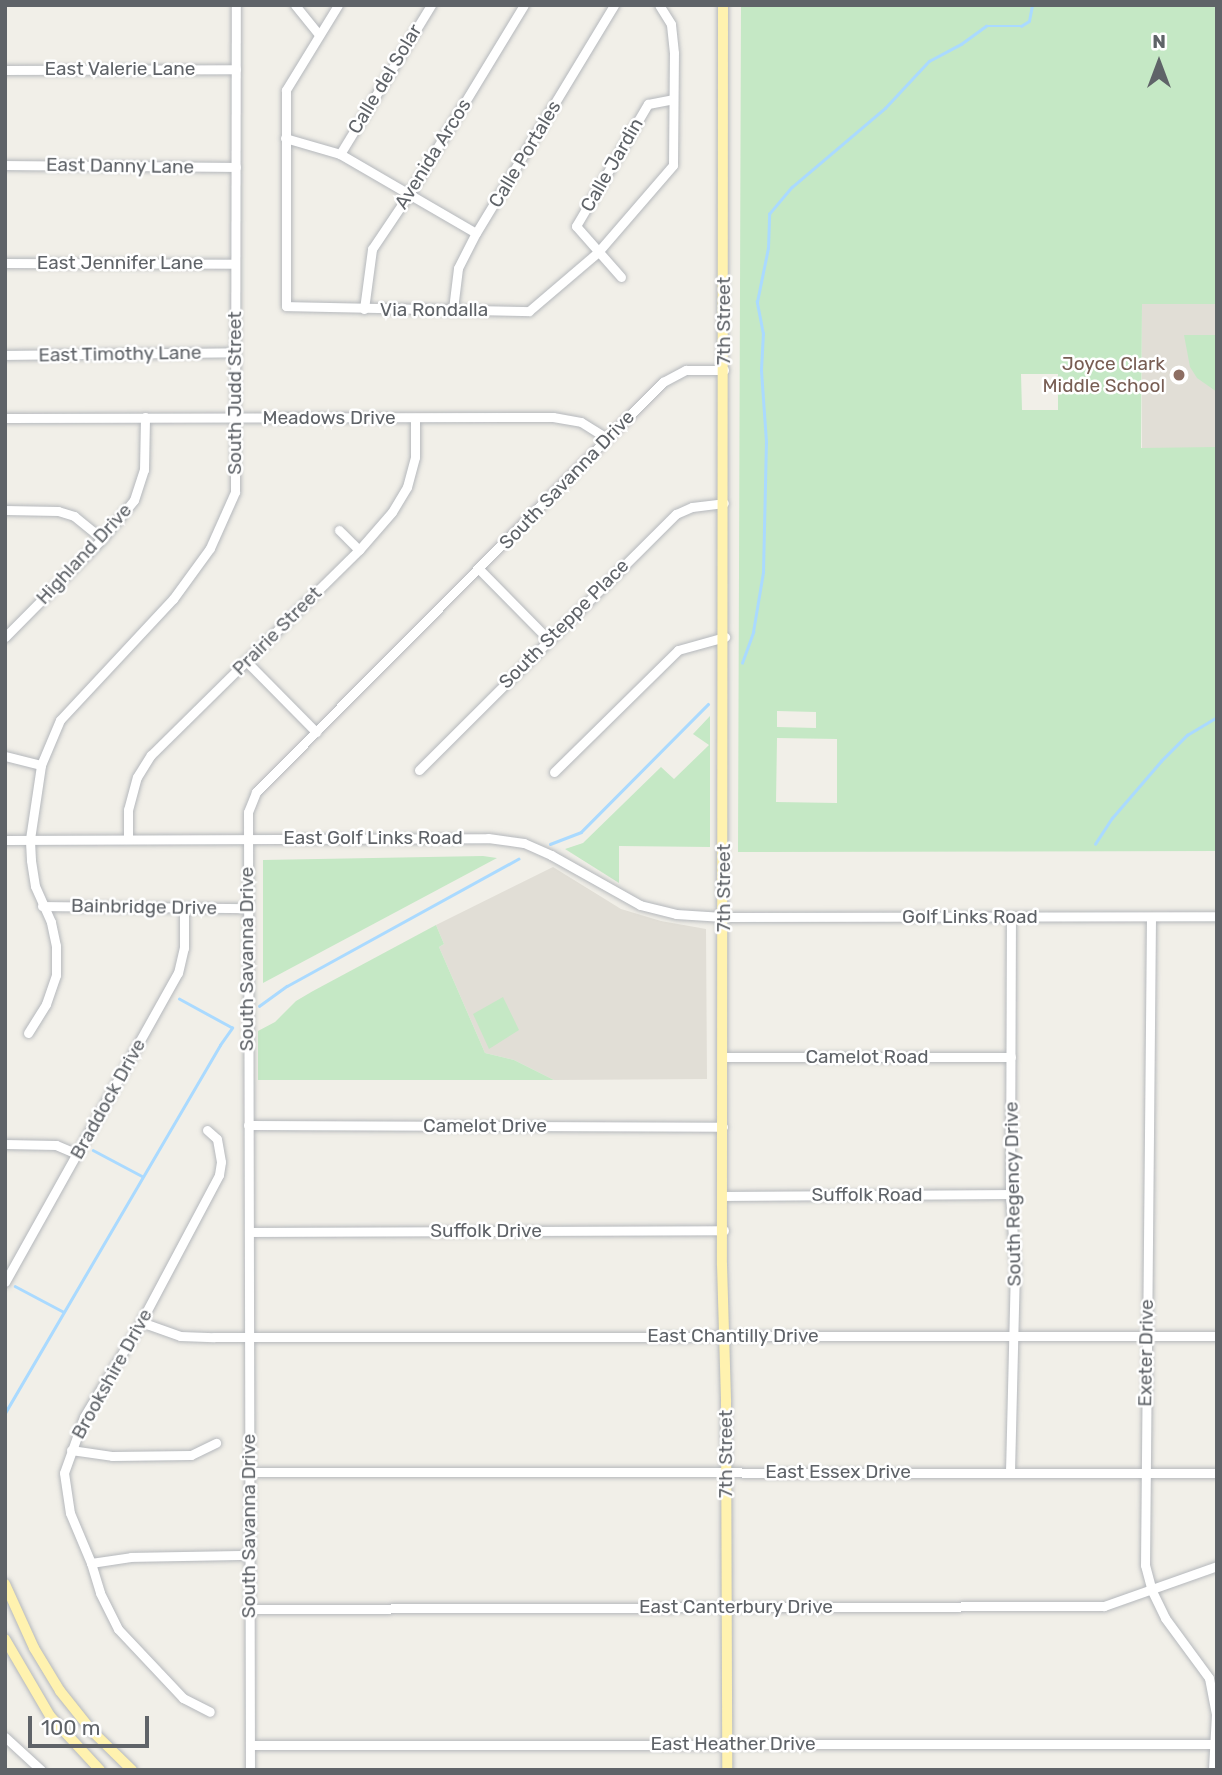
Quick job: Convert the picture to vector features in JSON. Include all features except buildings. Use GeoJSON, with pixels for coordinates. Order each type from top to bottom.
{"type":"FeatureCollection","features":[{"type":"Feature","properties":{"kind":"main road","name":"7th Street"},"geometry":{"type":"LineString","coordinates":[[723,5],[723,1336],[727,1770]]}},
{"type":"Feature","properties":{"kind":"main road"},"geometry":{"type":"LineString","coordinates":[[5,1584],[34,1648],[60,1691],[92,1731],[132,1770]]}},
{"type":"Feature","properties":{"kind":"main road"},"geometry":{"type":"LineString","coordinates":[[5,1639],[50,1716],[100,1770]]}},
{"type":"Feature","properties":{"kind":"street","name":"South Judd Street"},"geometry":{"type":"LineString","coordinates":[[28,1033],[46,1004],[56,975],[56,946],[51,922],[35,886],[30,839],[41,765],[60,720],[173,599],[210,548],[235,492],[236,5]]}},
{"type":"Feature","properties":{"kind":"street"},"geometry":{"type":"LineString","coordinates":[[295,5],[318,33]]}},
{"type":"Feature","properties":{"kind":"street","name":"Via Rondalla"},"geometry":{"type":"LineString","coordinates":[[338,5],[318,33],[286,90],[286,306],[529,311],[598,252],[673,165],[674,53],[671,24],[659,5]]}},
{"type":"Feature","properties":{"kind":"street","name":"Calle del Solar"},"geometry":{"type":"LineString","coordinates":[[340,154],[431,5]]}},
{"type":"Feature","properties":{"kind":"street","name":"Avenida Arcos"},"geometry":{"type":"LineString","coordinates":[[364,309],[372,249],[410,194],[524,5]]}},
{"type":"Feature","properties":{"kind":"street","name":"Calle Portales"},"geometry":{"type":"LineString","coordinates":[[453,309],[458,268],[476,233],[614,5]]}},
{"type":"Feature","properties":{"kind":"street","name":"East Valerie Lane"},"geometry":{"type":"LineString","coordinates":[[5,69],[236,69]]}},
{"type":"Feature","properties":{"kind":"street","name":"Calle Jardin"},"geometry":{"type":"LineString","coordinates":[[621,277],[576,226],[648,104],[673,99]]}},
{"type":"Feature","properties":{"kind":"street"},"geometry":{"type":"LineString","coordinates":[[285,138],[340,154],[476,233]]}},
{"type":"Feature","properties":{"kind":"street","name":"East Danny Lane"},"geometry":{"type":"LineString","coordinates":[[5,165],[236,167]]}},
{"type":"Feature","properties":{"kind":"street","name":"East Jennifer Lane"},"geometry":{"type":"LineString","coordinates":[[5,262],[236,264]]}},
{"type":"Feature","properties":{"kind":"street","name":"East Timothy Lane"},"geometry":{"type":"LineString","coordinates":[[5,355],[235,352]]}},
{"type":"Feature","properties":{"kind":"street","name":"South Savanna Drive"},"geometry":{"type":"LineString","coordinates":[[250,1770],[248,812],[256,792],[480,570],[606,437],[674,374],[686,370],[724,370]]}},
{"type":"Feature","properties":{"kind":"street","name":"Highland Drive"},"geometry":{"type":"LineString","coordinates":[[5,637],[102,539],[134,500],[144,470],[145,417]]}},
{"type":"Feature","properties":{"kind":"street","name":"Meadows Drive"},"geometry":{"type":"LineString","coordinates":[[5,418],[553,417],[582,422],[606,437]]}},
{"type":"Feature","properties":{"kind":"street","name":"Prairie Street"},"geometry":{"type":"LineString","coordinates":[[128,839],[128,810],[137,777],[151,755],[359,550],[392,512],[407,487],[415,457],[415,418]]}},
{"type":"Feature","properties":{"kind":"street","name":"South Steppe Place"},"geometry":{"type":"LineString","coordinates":[[419,770],[676,514],[692,507],[724,503]]}},
{"type":"Feature","properties":{"kind":"street"},"geometry":{"type":"LineString","coordinates":[[5,510],[58,511],[74,516],[102,539]]}},
{"type":"Feature","properties":{"kind":"street"},"geometry":{"type":"LineString","coordinates":[[339,530],[359,550]]}},
{"type":"Feature","properties":{"kind":"street"},"geometry":{"type":"LineString","coordinates":[[480,570],[548,639]]}},
{"type":"Feature","properties":{"kind":"street"},"geometry":{"type":"LineString","coordinates":[[554,772],[678,650],[694,643],[725,637]]}},
{"type":"Feature","properties":{"kind":"street"},"geometry":{"type":"LineString","coordinates":[[246,662],[316,732]]}},
{"type":"Feature","properties":{"kind":"street"},"geometry":{"type":"LineString","coordinates":[[5,756],[41,765]]}},
{"type":"Feature","properties":{"kind":"street","name":"East Golf Links Road"},"geometry":{"type":"LineString","coordinates":[[5,840],[440,836],[524,843],[551,855],[640,905],[677,914],[723,917]]}},
{"type":"Feature","properties":{"kind":"street","name":"Bainbridge Drive"},"geometry":{"type":"LineString","coordinates":[[42,906],[247,908]]}},
{"type":"Feature","properties":{"kind":"street","name":"Braddock Drive"},"geometry":{"type":"LineString","coordinates":[[5,1282],[178,973],[184,948],[184,908]]}},
{"type":"Feature","properties":{"kind":"street","name":"Golf Links Road"},"geometry":{"type":"LineString","coordinates":[[723,917],[1217,916]]}},
{"type":"Feature","properties":{"kind":"street","name":"South Regency Drive"},"geometry":{"type":"LineString","coordinates":[[1010,1472],[1015,1266],[1010,1194],[1011,917]]}},
{"type":"Feature","properties":{"kind":"street","name":"Exeter Drive"},"geometry":{"type":"LineString","coordinates":[[1151,917],[1145,1565],[1152,1591],[1165,1618],[1209,1678],[1216,1714],[1213,1770]]}},
{"type":"Feature","properties":{"kind":"street","name":"Camelot Road"},"geometry":{"type":"LineString","coordinates":[[724,1057],[1011,1057]]}},
{"type":"Feature","properties":{"kind":"street","name":"Camelot Drive"},"geometry":{"type":"LineString","coordinates":[[248,1125],[723,1128]]}},
{"type":"Feature","properties":{"kind":"street","name":"Brookshire Drive"},"geometry":{"type":"LineString","coordinates":[[207,1130],[217,1139],[221,1162],[219,1175],[141,1322],[84,1418],[64,1473],[70,1513],[91,1563],[100,1593],[118,1629],[183,1698],[210,1712]]}},
{"type":"Feature","properties":{"kind":"street"},"geometry":{"type":"LineString","coordinates":[[5,1144],[56,1145],[77,1154]]}},
{"type":"Feature","properties":{"kind":"street","name":"Suffolk Road"},"geometry":{"type":"LineString","coordinates":[[724,1196],[1010,1194]]}},
{"type":"Feature","properties":{"kind":"street","name":"Suffolk Drive"},"geometry":{"type":"LineString","coordinates":[[249,1232],[724,1230]]}},
{"type":"Feature","properties":{"kind":"street","name":"East Chantilly Drive"},"geometry":{"type":"LineString","coordinates":[[141,1322],[180,1336],[1217,1336]]}},
{"type":"Feature","properties":{"kind":"street"},"geometry":{"type":"LineString","coordinates":[[71,1450],[112,1456],[191,1455],[216,1443]]}},
{"type":"Feature","properties":{"kind":"street","name":"East Essex Drive"},"geometry":{"type":"LineString","coordinates":[[250,1472],[1217,1473]]}},
{"type":"Feature","properties":{"kind":"street"},"geometry":{"type":"LineString","coordinates":[[91,1563],[131,1557],[249,1555]]}},
{"type":"Feature","properties":{"kind":"street","name":"East Canterbury Drive"},"geometry":{"type":"LineString","coordinates":[[248,1609],[1104,1606],[1217,1566]]}},
{"type":"Feature","properties":{"kind":"street"},"geometry":{"type":"LineString","coordinates":[[5,1737],[41,1770]]}},
{"type":"Feature","properties":{"kind":"street","name":"East Heather Drive"},"geometry":{"type":"LineString","coordinates":[[250,1745],[1215,1744]]}},
{"type":"Feature","properties":{"kind":"shaded area","name":"Joyce Clark Middle School"},"geometry":{"type":"Polygon","coordinates":[[[1142,304],[1217,304],[1217,449],[1142,449],[1142,304]]]}},
{"type":"Feature","properties":{"kind":"shaded area"},"geometry":{"type":"Polygon","coordinates":[[[553,867],[621,909],[661,921],[706,929],[707,1079],[554,1080],[514,1060],[485,1053],[439,947],[444,944],[436,925],[553,867]]]}},
{"type":"Feature","properties":{"kind":"green space"},"geometry":{"type":"Polygon","coordinates":[[[741,5],[1217,5],[1217,304],[1142,304],[1141,448],[1217,447],[1217,851],[738,852],[741,5]],[[1021,374],[1022,410],[1058,410],[1058,374],[1021,374]],[[777,711],[777,727],[816,728],[816,712],[777,711]],[[777,738],[776,802],[837,803],[837,739],[777,738]]]}},
{"type":"Feature","properties":{"kind":"green space"},"geometry":{"type":"Polygon","coordinates":[[[1184,335],[1217,335],[1217,392],[1197,378],[1190,367],[1184,335]]]}},
{"type":"Feature","properties":{"kind":"green space"},"geometry":{"type":"Polygon","coordinates":[[[710,716],[710,847],[619,846],[619,883],[565,849],[583,843],[661,767],[674,779],[709,745],[693,734],[710,716]]]}},
{"type":"Feature","properties":{"kind":"green space"},"geometry":{"type":"Polygon","coordinates":[[[483,856],[497,858],[263,983],[263,860],[483,856]]]}},
{"type":"Feature","properties":{"kind":"green space"},"geometry":{"type":"Polygon","coordinates":[[[436,925],[444,944],[439,947],[485,1053],[514,1060],[554,1080],[258,1080],[258,1031],[275,1022],[296,1001],[436,925]]]}},
{"type":"Feature","properties":{"kind":"green space"},"geometry":{"type":"Polygon","coordinates":[[[503,997],[519,1030],[489,1049],[473,1014],[503,997]]]}},
{"type":"Feature","properties":{"kind":"waterway"},"geometry":{"type":"LineString","coordinates":[[742,663],[753,632],[763,572],[766,442],[761,370],[763,334],[757,302],[768,248],[769,214],[792,187],[885,108],[929,61],[961,44],[986,26],[1021,26],[1029,21],[1032,5]]}},
{"type":"Feature","properties":{"kind":"waterway"},"geometry":{"type":"LineString","coordinates":[[550,844],[581,832],[708,704]]}},
{"type":"Feature","properties":{"kind":"waterway"},"geometry":{"type":"LineString","coordinates":[[1095,844],[1112,818],[1161,761],[1187,735],[1217,717]]}},
{"type":"Feature","properties":{"kind":"waterway"},"geometry":{"type":"LineString","coordinates":[[259,1006],[287,986],[518,859]]}},
{"type":"Feature","properties":{"kind":"waterway"},"geometry":{"type":"LineString","coordinates":[[5,1413],[232,1028],[179,999]]}},
{"type":"Feature","properties":{"kind":"waterway"},"geometry":{"type":"LineString","coordinates":[[93,1150],[142,1176]]}},
{"type":"Feature","properties":{"kind":"waterway"},"geometry":{"type":"LineString","coordinates":[[15,1286],[64,1312]]}},
{"type":"Feature","properties":{"kind":"place","name":"Joyce Clark Middle School"},"geometry":{"type":"Point","coordinates":[1179,375]}}]}
